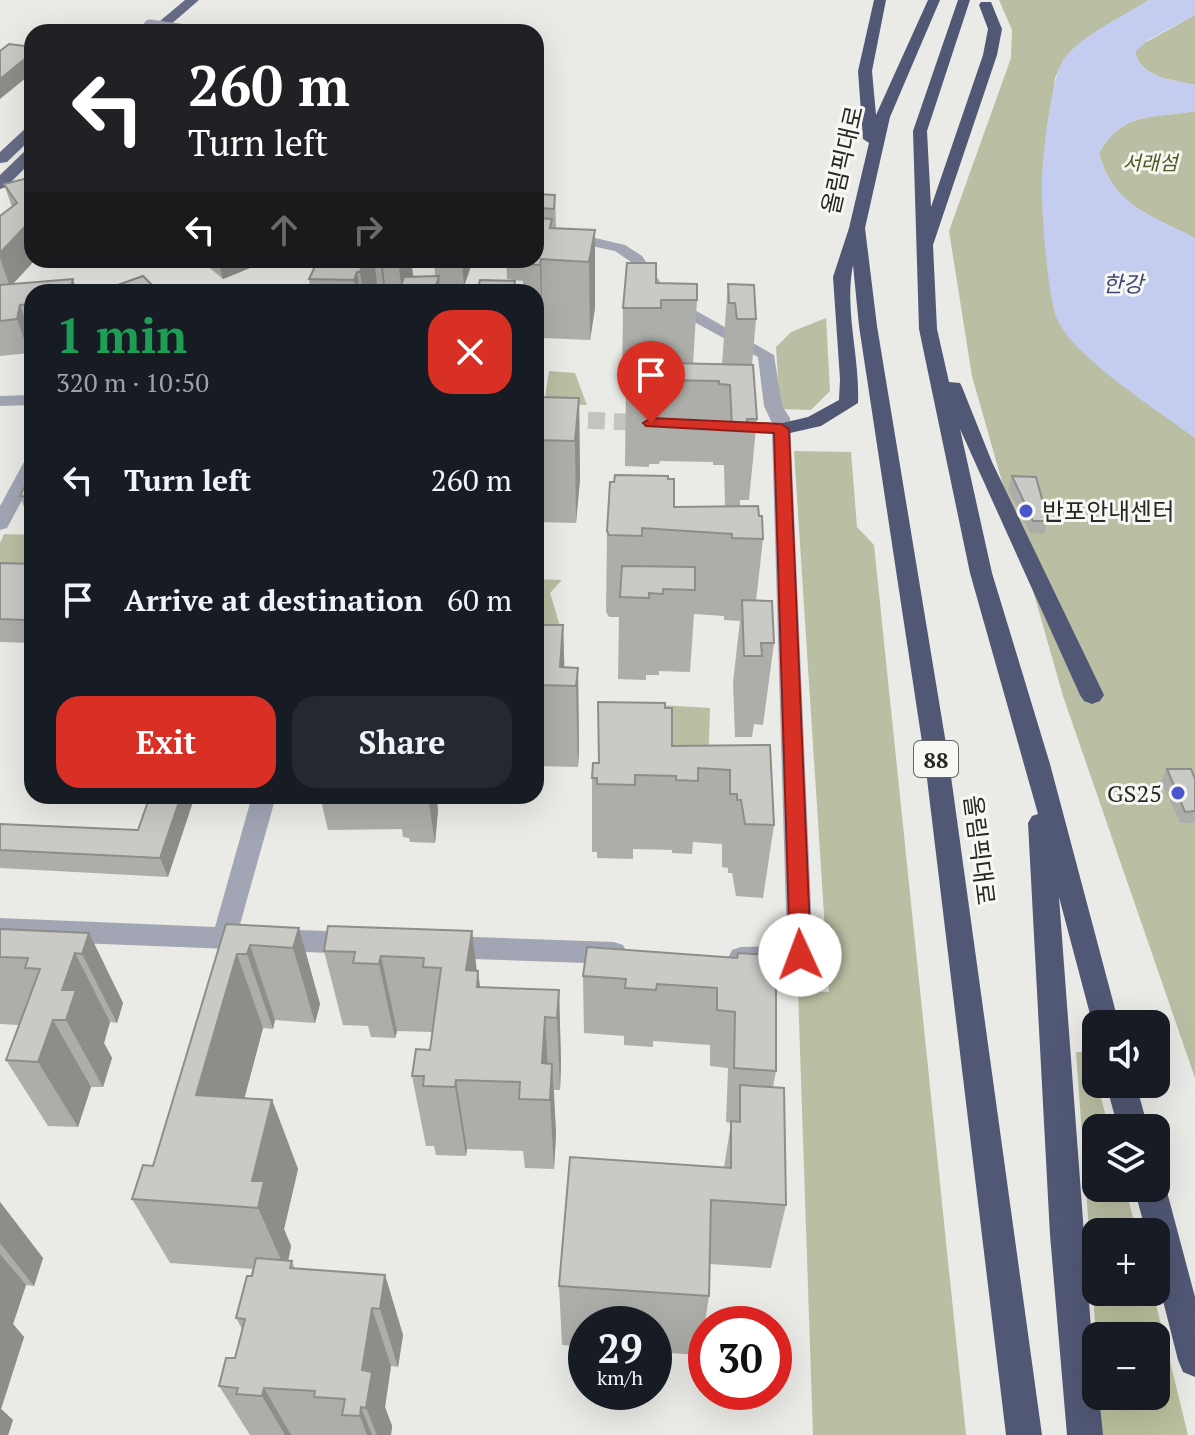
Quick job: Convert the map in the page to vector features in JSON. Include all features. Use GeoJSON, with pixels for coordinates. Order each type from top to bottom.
{"type":"FeatureCollection","features":[{"type":"Feature","properties":{"kind":"highway"},"geometry":{"type":"LineString","coordinates":[[873,159],[865,71],[880,0]]}},
{"type":"Feature","properties":{"kind":"highway","name":"올림픽대로"},"geometry":{"type":"LineString","coordinates":[[922,0],[883,117],[857,228],[868,326],[937,762],[1024,1435]]}},
{"type":"Feature","properties":{"kind":"highway","name":"올림픽대로"},"geometry":{"type":"LineString","coordinates":[[894,88],[934,0]]}},
{"type":"Feature","properties":{"kind":"highway"},"geometry":{"type":"LineString","coordinates":[[964,0],[920,131],[927,318],[981,573],[1038,764],[1101,1010]]}},
{"type":"Feature","properties":{"kind":"highway"},"geometry":{"type":"LineString","coordinates":[[923,251],[937,219],[990,55],[995,29],[986,5]]}},
{"type":"Feature","properties":{"kind":"highway"},"geometry":{"type":"LineString","coordinates":[[781,429],[814,422],[848,403],[850,367],[840,305],[839,274],[857,228]]}},
{"type":"Feature","properties":{"kind":"highway"},"geometry":{"type":"LineString","coordinates":[[927,318],[982,462],[1092,695]]}},
{"type":"Feature","properties":{"kind":"highway"},"geometry":{"type":"LineString","coordinates":[[1038,764],[1066,1235],[1085,1435]]}},
{"type":"Feature","properties":{"kind":"highway"},"geometry":{"type":"LineString","coordinates":[[1154,1202],[1195,1360]]}},
{"type":"Feature","properties":{"kind":"main road"},"geometry":{"type":"LineString","coordinates":[[161,24],[198,4]]}},
{"type":"Feature","properties":{"kind":"main road"},"geometry":{"type":"LineString","coordinates":[[181,24],[198,4]]}},
{"type":"Feature","properties":{"kind":"main road"},"geometry":{"type":"LineString","coordinates":[[0,161],[24,138]]}},
{"type":"Feature","properties":{"kind":"main road"},"geometry":{"type":"LineString","coordinates":[[0,184],[24,163]]}},
{"type":"Feature","properties":{"kind":"street"},"geometry":{"type":"LineString","coordinates":[[544,231],[620,248],[637,259],[664,299],[766,355],[773,406],[781,418],[800,955],[765,959],[720,958]]}},
{"type":"Feature","properties":{"kind":"street"},"geometry":{"type":"LineString","coordinates":[[0,401],[24,400]]}},
{"type":"Feature","properties":{"kind":"street"},"geometry":{"type":"LineString","coordinates":[[709,425],[781,429]]}},
{"type":"Feature","properties":{"kind":"street"},"geometry":{"type":"LineString","coordinates":[[0,524],[24,479]]}},
{"type":"Feature","properties":{"kind":"street"},"geometry":{"type":"LineString","coordinates":[[224,938],[262,804]]}},
{"type":"Feature","properties":{"kind":"street"},"geometry":{"type":"LineString","coordinates":[[0,929],[381,944]]}},
{"type":"Feature","properties":{"kind":"street"},"geometry":{"type":"LineString","coordinates":[[428,946],[644,954]]}},
{"type":"Feature","properties":{"kind":"green space"},"geometry":{"type":"Polygon","coordinates":[[[999,0],[1149,0],[1080,43],[1064,59],[1055,78],[1042,185],[1121,383],[1195,438],[1195,1078],[1063,696],[972,376],[949,231],[1011,58],[1012,30],[999,0]]]}},
{"type":"Feature","properties":{"kind":"green space","name":"서래섬"},"geometry":{"type":"Polygon","coordinates":[[[1195,15],[1195,85],[1151,73],[1138,61],[1135,52],[1141,45],[1195,15]]]}},
{"type":"Feature","properties":{"kind":"green space","name":"서래섬"},"geometry":{"type":"Polygon","coordinates":[[[1195,111],[1195,238],[1149,215],[1124,197],[1105,171],[1099,153],[1119,129],[1129,123],[1153,116],[1195,111]]]}},
{"type":"Feature","properties":{"kind":"green space"},"geometry":{"type":"Polygon","coordinates":[[[826,318],[830,391],[811,410],[780,409],[776,347],[791,332],[826,318]]]}},
{"type":"Feature","properties":{"kind":"green space"},"geometry":{"type":"Polygon","coordinates":[[[549,371],[575,373],[587,405],[544,405],[549,371]]]}},
{"type":"Feature","properties":{"kind":"green space"},"geometry":{"type":"Polygon","coordinates":[[[794,451],[851,452],[857,527],[874,545],[966,1435],[813,1435],[798,991],[829,992],[794,451]]]}},
{"type":"Feature","properties":{"kind":"green space"},"geometry":{"type":"Polygon","coordinates":[[[4,534],[24,535],[24,586],[0,585],[0,543],[4,534]]]}},
{"type":"Feature","properties":{"kind":"green space"},"geometry":{"type":"Polygon","coordinates":[[[544,579],[562,580],[550,593],[560,626],[544,625],[544,579]]]}},
{"type":"Feature","properties":{"kind":"green space"},"geometry":{"type":"Polygon","coordinates":[[[611,702],[710,708],[708,770],[671,768],[611,702]]]}},
{"type":"Feature","properties":{"kind":"green space"},"geometry":{"type":"Polygon","coordinates":[[[1076,1052],[1082,1052],[1082,1098],[1101,1098],[1105,1114],[1082,1114],[1082,1134],[1076,1052]]]}},
{"type":"Feature","properties":{"kind":"green space"},"geometry":{"type":"Polygon","coordinates":[[[1087,1202],[1129,1202],[1133,1218],[1088,1218],[1087,1202]]]}},
{"type":"Feature","properties":{"kind":"green space"},"geometry":{"type":"Polygon","coordinates":[[[1094,1306],[1156,1306],[1160,1322],[1095,1322],[1094,1306]]]}},
{"type":"Feature","properties":{"kind":"green space"},"geometry":{"type":"Polygon","coordinates":[[[1170,1361],[1188,1435],[1102,1435],[1100,1410],[1170,1410],[1170,1361]]]}},
{"type":"Feature","properties":{"kind":"water","name":"한강"},"geometry":{"type":"Polygon","coordinates":[[[1149,0],[1195,0],[1195,15],[1148,40],[1135,52],[1138,61],[1151,73],[1195,85],[1195,111],[1153,116],[1129,123],[1108,139],[1099,153],[1105,171],[1124,197],[1149,215],[1195,238],[1195,438],[1119,383],[1066,334],[1054,308],[1046,253],[1042,173],[1048,119],[1059,69],[1071,50],[1081,42],[1149,0]]]}},
{"type":"Feature","properties":{"kind":"building"},"geometry":{"type":"Polygon","coordinates":[[[9,44],[24,46],[24,60],[0,79],[0,51],[9,44]]]}},
{"type":"Feature","properties":{"kind":"building"},"geometry":{"type":"Polygon","coordinates":[[[24,179],[24,228],[0,253],[0,216],[17,203],[4,184],[24,179]]]}},
{"type":"Feature","properties":{"kind":"building"},"geometry":{"type":"Polygon","coordinates":[[[544,194],[555,195],[554,209],[544,208],[544,194]]]}},
{"type":"Feature","properties":{"kind":"building"},"geometry":{"type":"Polygon","coordinates":[[[544,218],[552,219],[550,228],[595,230],[589,262],[544,259],[544,218]]]}},
{"type":"Feature","properties":{"kind":"building"},"geometry":{"type":"Polygon","coordinates":[[[627,263],[656,263],[656,283],[697,284],[697,300],[661,300],[661,308],[623,308],[627,263]]]}},
{"type":"Feature","properties":{"kind":"building"},"geometry":{"type":"Polygon","coordinates":[[[314,268],[361,268],[354,280],[309,279],[314,268]]]}},
{"type":"Feature","properties":{"kind":"building"},"geometry":{"type":"Polygon","coordinates":[[[143,276],[151,284],[121,284],[143,276]]]}},
{"type":"Feature","properties":{"kind":"building"},"geometry":{"type":"Polygon","coordinates":[[[439,276],[436,284],[402,284],[404,277],[439,276]]]}},
{"type":"Feature","properties":{"kind":"building"},"geometry":{"type":"Polygon","coordinates":[[[73,279],[72,284],[24,284],[24,305],[20,305],[17,319],[0,321],[0,285],[73,279]]]}},
{"type":"Feature","properties":{"kind":"building"},"geometry":{"type":"Polygon","coordinates":[[[480,280],[515,281],[514,284],[479,284],[480,280]]]}},
{"type":"Feature","properties":{"kind":"building"},"geometry":{"type":"Polygon","coordinates":[[[728,284],[754,285],[756,319],[737,319],[735,303],[729,303],[728,284]]]}},
{"type":"Feature","properties":{"kind":"building"},"geometry":{"type":"Polygon","coordinates":[[[628,362],[753,365],[757,419],[747,419],[747,428],[732,428],[730,385],[719,384],[719,381],[663,380],[663,383],[651,383],[651,386],[626,385],[628,362]]]}},
{"type":"Feature","properties":{"kind":"building"},"geometry":{"type":"Polygon","coordinates":[[[544,397],[579,398],[575,441],[544,440],[544,397]]]}},
{"type":"Feature","properties":{"kind":"building"},"geometry":{"type":"Polygon","coordinates":[[[615,475],[668,476],[668,479],[674,479],[674,507],[758,506],[759,516],[762,516],[763,539],[642,528],[642,536],[609,535],[610,482],[614,482],[615,475]]]}},
{"type":"Feature","properties":{"kind":"building"},"geometry":{"type":"Polygon","coordinates":[[[1012,476],[1036,477],[1048,521],[1033,521],[1012,476]]]}},
{"type":"Feature","properties":{"kind":"building"},"geometry":{"type":"Polygon","coordinates":[[[0,563],[24,564],[24,620],[0,619],[0,563]]]}},
{"type":"Feature","properties":{"kind":"building"},"geometry":{"type":"Polygon","coordinates":[[[622,566],[695,567],[695,590],[663,589],[663,594],[649,593],[649,598],[620,597],[622,566]]]}},
{"type":"Feature","properties":{"kind":"building"},"geometry":{"type":"Polygon","coordinates":[[[742,600],[772,601],[774,643],[761,643],[762,656],[744,656],[742,600]]]}},
{"type":"Feature","properties":{"kind":"building"},"geometry":{"type":"Polygon","coordinates":[[[544,625],[563,625],[560,667],[578,668],[576,686],[544,685],[544,625]]]}},
{"type":"Feature","properties":{"kind":"building"},"geometry":{"type":"Polygon","coordinates":[[[598,702],[665,703],[665,708],[672,708],[672,746],[770,745],[774,825],[745,824],[741,800],[737,800],[737,794],[730,794],[730,770],[698,768],[698,781],[676,780],[676,776],[635,775],[635,785],[597,784],[597,778],[592,778],[593,763],[599,763],[598,702]]]}},
{"type":"Feature","properties":{"kind":"building"},"geometry":{"type":"Polygon","coordinates":[[[1167,769],[1191,769],[1195,779],[1195,811],[1185,812],[1167,769]]]}},
{"type":"Feature","properties":{"kind":"building"},"geometry":{"type":"Polygon","coordinates":[[[147,804],[178,804],[160,858],[0,850],[0,824],[138,830],[147,804]]]}},
{"type":"Feature","properties":{"kind":"building"},"geometry":{"type":"Polygon","coordinates":[[[226,924],[299,928],[293,948],[250,945],[247,954],[237,954],[196,1095],[272,1100],[252,1181],[264,1181],[258,1208],[132,1199],[143,1165],[153,1166],[226,924]]]}},
{"type":"Feature","properties":{"kind":"building"},"geometry":{"type":"Polygon","coordinates":[[[328,926],[472,931],[466,970],[478,971],[477,987],[559,990],[557,1018],[545,1017],[542,1063],[552,1064],[550,1100],[519,1099],[520,1082],[456,1080],[455,1087],[423,1086],[424,1076],[412,1076],[416,1049],[430,1050],[441,968],[423,967],[424,958],[381,956],[379,964],[353,963],[355,952],[324,951],[328,926]]]}},
{"type":"Feature","properties":{"kind":"building"},"geometry":{"type":"Polygon","coordinates":[[[0,929],[89,933],[82,954],[75,953],[62,990],[76,990],[66,1020],[53,1020],[38,1062],[6,1060],[40,969],[25,968],[28,958],[0,957],[0,929]]]}},
{"type":"Feature","properties":{"kind":"building"},"geometry":{"type":"Polygon","coordinates":[[[587,947],[737,958],[738,953],[769,955],[769,962],[776,962],[776,1071],[734,1068],[735,1012],[717,1010],[717,988],[657,984],[656,990],[625,988],[626,979],[583,976],[587,947]]]}},
{"type":"Feature","properties":{"kind":"building"},"geometry":{"type":"Polygon","coordinates":[[[740,1085],[784,1088],[786,1205],[711,1200],[709,1296],[559,1286],[570,1157],[731,1168],[731,1121],[740,1122],[740,1085]]]}},
{"type":"Feature","properties":{"kind":"building"},"geometry":{"type":"Polygon","coordinates":[[[256,1258],[292,1261],[290,1268],[385,1275],[380,1309],[372,1308],[362,1370],[372,1372],[366,1408],[361,1407],[360,1416],[342,1415],[345,1399],[314,1397],[315,1391],[264,1388],[262,1396],[236,1394],[238,1388],[219,1386],[226,1358],[235,1358],[245,1319],[236,1318],[247,1276],[252,1276],[256,1258]]]}},
{"type":"Feature","properties":{"kind":"tunnel"},"geometry":{"type":"LineString","coordinates":[[544,418],[651,423]]}},
{"type":"Feature","properties":{"kind":"place","name":"반포안내센터"},"geometry":{"type":"Point","coordinates":[1026,511]}},
{"type":"Feature","properties":{"kind":"place","name":"GS25"},"geometry":{"type":"Point","coordinates":[1178,793]}},
{"type":"Feature","properties":{"kind":"route"},"geometry":{"type":"LineString","coordinates":[[651,423],[781,429],[800,955]]}}]}
